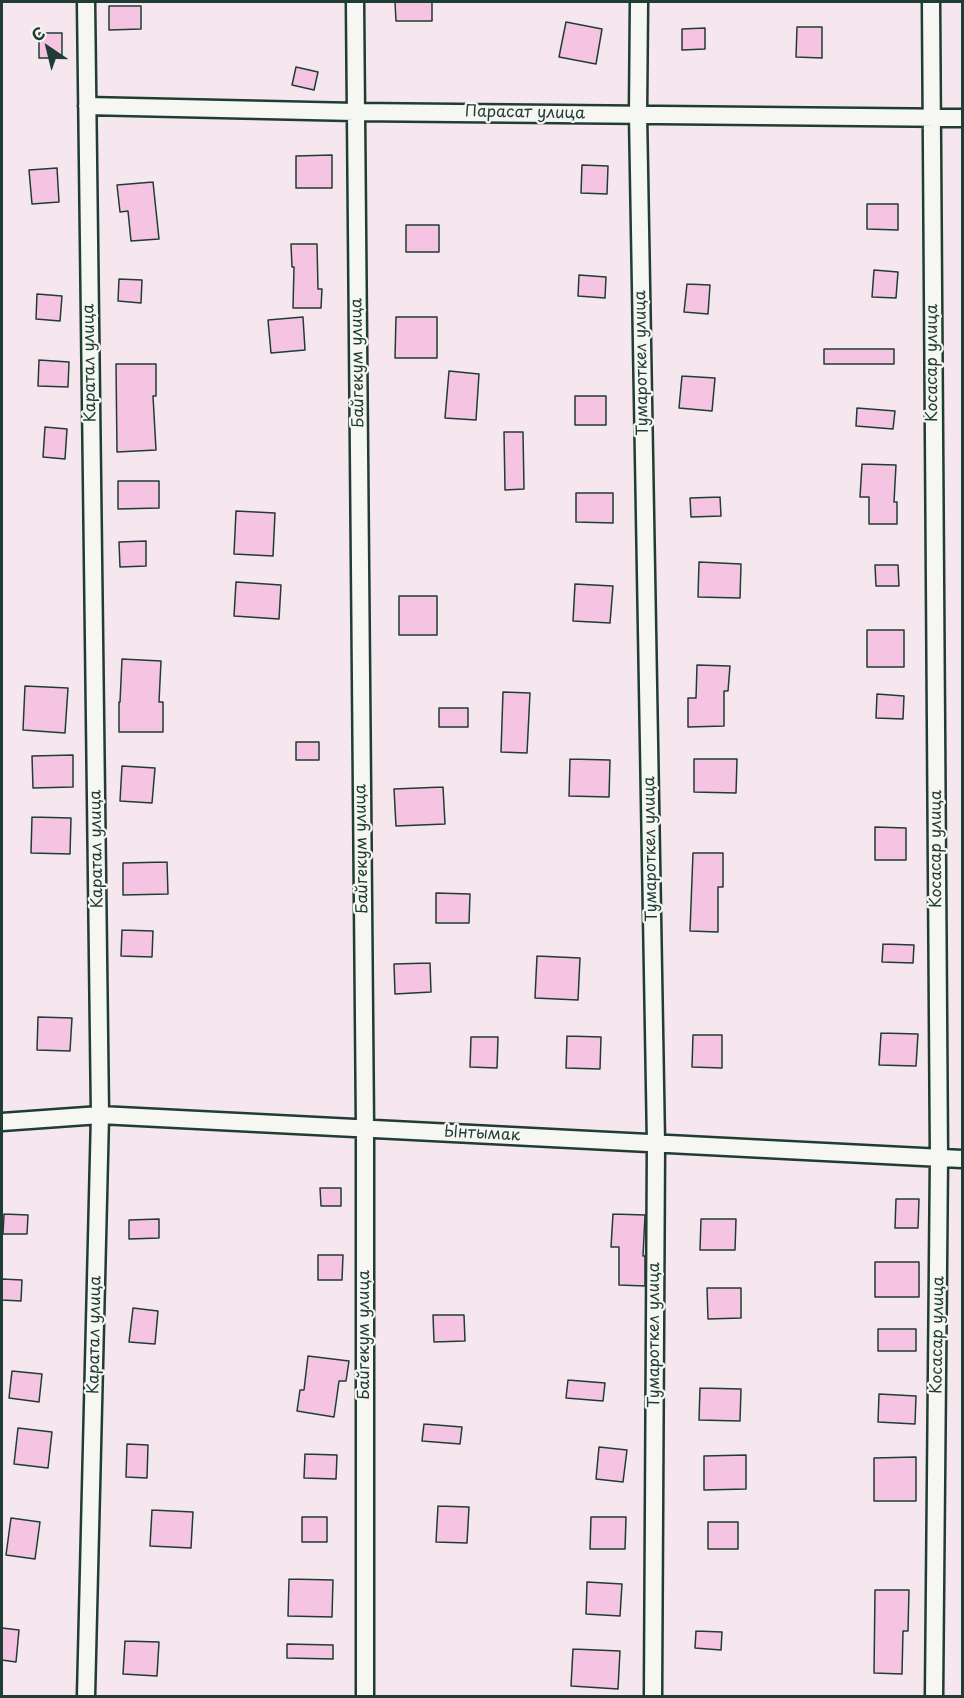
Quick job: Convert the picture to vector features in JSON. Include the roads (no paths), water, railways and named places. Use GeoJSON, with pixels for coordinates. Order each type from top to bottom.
{"type":"FeatureCollection","features":[{"type":"Feature","properties":{"kind":"street","name":"Каратал улица"},"geometry":{"type":"LineString","coordinates":[[86,2],[100,1115],[86,1696]]}},
{"type":"Feature","properties":{"kind":"street","name":"Байгекум улица"},"geometry":{"type":"LineString","coordinates":[[355,2],[365,1128],[365,1696]]}},
{"type":"Feature","properties":{"kind":"street","name":"Тумароткел улица"},"geometry":{"type":"LineString","coordinates":[[639,2],[638,114],[656,1143],[653,1696]]}},
{"type":"Feature","properties":{"kind":"street","name":"Косасар улица"},"geometry":{"type":"LineString","coordinates":[[931,2],[939,1157],[934,1696]]}},
{"type":"Feature","properties":{"kind":"street","name":"Парасат улица"},"geometry":{"type":"LineString","coordinates":[[87,106],[355,112],[963,118]]}},
{"type":"Feature","properties":{"kind":"street","name":"Ынтымак"},"geometry":{"type":"LineString","coordinates":[[2,1122],[100,1115],[963,1159]]}}]}
